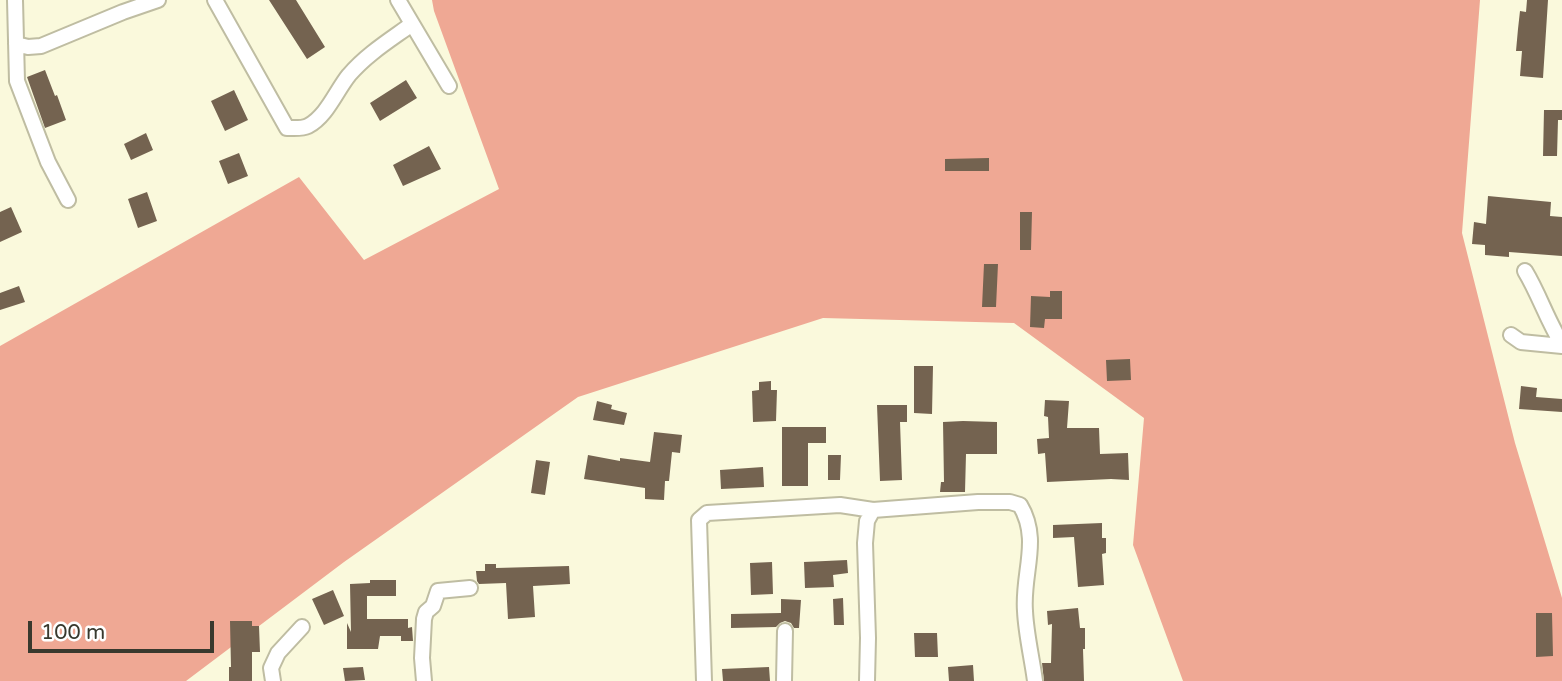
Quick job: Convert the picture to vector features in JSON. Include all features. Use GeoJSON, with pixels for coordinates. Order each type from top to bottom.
{"type":"FeatureCollection","features":[{"type":"Feature","properties":{"kind":"street"},"geometry":{"type":"LineString","coordinates":[[15,0],[17,80],[48,162],[68,200]]}},
{"type":"Feature","properties":{"kind":"street"},"geometry":{"type":"LineString","coordinates":[[16,44],[41,46],[158,0]]}},
{"type":"Feature","properties":{"kind":"street"},"geometry":{"type":"LineString","coordinates":[[215,0],[287,128],[308,126],[322,113],[347,77],[366,57],[412,24]]}},
{"type":"Feature","properties":{"kind":"street"},"geometry":{"type":"LineString","coordinates":[[398,0],[449,86]]}},
{"type":"Feature","properties":{"kind":"street"},"geometry":{"type":"LineString","coordinates":[[1525,271],[1562,344]]}},
{"type":"Feature","properties":{"kind":"street"},"geometry":{"type":"LineString","coordinates":[[1511,335],[1521,341],[1562,344]]}},
{"type":"Feature","properties":{"kind":"street"},"geometry":{"type":"LineString","coordinates":[[704,681],[698,529],[699,520],[707,513],[841,505],[873,510],[978,502],[1010,502],[1020,505],[1027,517],[1031,540],[1024,609],[1035,681]]}},
{"type":"Feature","properties":{"kind":"street"},"geometry":{"type":"LineString","coordinates":[[867,681],[865,543],[867,520],[873,510]]}},
{"type":"Feature","properties":{"kind":"street"},"geometry":{"type":"LineString","coordinates":[[424,681],[422,658],[426,612],[433,606],[438,591],[470,588]]}},
{"type":"Feature","properties":{"kind":"street"},"geometry":{"type":"LineString","coordinates":[[273,681],[271,668],[278,653],[302,627]]}},
{"type":"Feature","properties":{"kind":"street"},"geometry":{"type":"LineString","coordinates":[[784,681],[785,631]]}},
{"type":"Feature","properties":{"kind":"shaded area"},"geometry":{"type":"Polygon","coordinates":[[[432,0],[1480,0],[1462,233],[1515,443],[1562,598],[1562,681],[1183,681],[1133,545],[1144,418],[1014,323],[823,318],[578,397],[344,562],[186,681],[0,681],[0,346],[299,177],[364,260],[499,189],[432,0]]]}},
{"type":"Feature","properties":{"kind":"building"},"geometry":{"type":"Polygon","coordinates":[[[269,0],[296,0],[325,47],[307,59],[269,0]]]}},
{"type":"Feature","properties":{"kind":"building"},"geometry":{"type":"Polygon","coordinates":[[[1527,0],[1548,0],[1543,78],[1520,76],[1522,51],[1516,51],[1518,29],[1520,11],[1526,12],[1527,0]]]}},
{"type":"Feature","properties":{"kind":"building"},"geometry":{"type":"Polygon","coordinates":[[[45,70],[66,120],[45,128],[27,77],[45,70]]]}},
{"type":"Feature","properties":{"kind":"building"},"geometry":{"type":"Polygon","coordinates":[[[406,80],[417,98],[380,121],[370,103],[406,80]]]}},
{"type":"Feature","properties":{"kind":"building"},"geometry":{"type":"Polygon","coordinates":[[[234,90],[248,120],[225,131],[211,101],[234,90]]]}},
{"type":"Feature","properties":{"kind":"building"},"geometry":{"type":"Polygon","coordinates":[[[1544,110],[1562,110],[1562,120],[1558,120],[1557,156],[1543,156],[1544,110]]]}},
{"type":"Feature","properties":{"kind":"building"},"geometry":{"type":"Polygon","coordinates":[[[146,133],[153,150],[131,160],[124,144],[146,133]]]}},
{"type":"Feature","properties":{"kind":"building"},"geometry":{"type":"Polygon","coordinates":[[[429,146],[441,169],[403,186],[393,165],[429,146]]]}},
{"type":"Feature","properties":{"kind":"building"},"geometry":{"type":"Polygon","coordinates":[[[239,153],[248,176],[228,184],[219,161],[239,153]]]}},
{"type":"Feature","properties":{"kind":"building"},"geometry":{"type":"Polygon","coordinates":[[[989,158],[989,171],[945,171],[945,159],[989,158]]]}},
{"type":"Feature","properties":{"kind":"building"},"geometry":{"type":"Polygon","coordinates":[[[147,192],[157,221],[138,228],[128,199],[147,192]]]}},
{"type":"Feature","properties":{"kind":"building"},"geometry":{"type":"Polygon","coordinates":[[[1488,196],[1551,202],[1550,216],[1562,217],[1562,256],[1509,252],[1509,257],[1485,255],[1485,245],[1472,244],[1474,222],[1486,224],[1488,196]]]}},
{"type":"Feature","properties":{"kind":"building"},"geometry":{"type":"Polygon","coordinates":[[[11,207],[22,232],[0,242],[0,212],[11,207]]]}},
{"type":"Feature","properties":{"kind":"building"},"geometry":{"type":"Polygon","coordinates":[[[1020,212],[1032,212],[1031,250],[1020,250],[1020,212]]]}},
{"type":"Feature","properties":{"kind":"building"},"geometry":{"type":"Polygon","coordinates":[[[984,264],[998,264],[996,307],[982,307],[984,264]]]}},
{"type":"Feature","properties":{"kind":"building"},"geometry":{"type":"Polygon","coordinates":[[[19,286],[25,302],[0,310],[0,293],[19,286]]]}},
{"type":"Feature","properties":{"kind":"building"},"geometry":{"type":"Polygon","coordinates":[[[1050,291],[1062,291],[1062,319],[1045,319],[1044,328],[1030,327],[1031,296],[1050,297],[1050,291]]]}},
{"type":"Feature","properties":{"kind":"building"},"geometry":{"type":"Polygon","coordinates":[[[1130,359],[1131,380],[1107,381],[1106,360],[1130,359]]]}},
{"type":"Feature","properties":{"kind":"building"},"geometry":{"type":"Polygon","coordinates":[[[914,366],[933,366],[932,414],[914,413],[914,366]]]}},
{"type":"Feature","properties":{"kind":"building"},"geometry":{"type":"Polygon","coordinates":[[[771,381],[771,390],[777,390],[776,421],[753,422],[752,391],[759,390],[759,382],[771,381]]]}},
{"type":"Feature","properties":{"kind":"building"},"geometry":{"type":"Polygon","coordinates":[[[1521,386],[1537,388],[1536,397],[1562,399],[1562,412],[1519,409],[1521,386]]]}},
{"type":"Feature","properties":{"kind":"building"},"geometry":{"type":"Polygon","coordinates":[[[1045,400],[1069,401],[1067,428],[1099,428],[1100,454],[1128,453],[1129,480],[1047,482],[1045,453],[1038,454],[1037,439],[1049,438],[1048,417],[1044,416],[1045,400]]]}},
{"type":"Feature","properties":{"kind":"building"},"geometry":{"type":"Polygon","coordinates":[[[597,401],[612,405],[611,409],[627,413],[624,425],[593,420],[597,401]]]}},
{"type":"Feature","properties":{"kind":"building"},"geometry":{"type":"Polygon","coordinates":[[[877,405],[907,405],[907,422],[900,422],[902,480],[880,481],[877,405]]]}},
{"type":"Feature","properties":{"kind":"building"},"geometry":{"type":"Polygon","coordinates":[[[943,422],[997,422],[997,454],[966,454],[965,492],[940,492],[941,482],[944,482],[943,422]]]}},
{"type":"Feature","properties":{"kind":"building"},"geometry":{"type":"Polygon","coordinates":[[[782,427],[826,427],[826,443],[808,443],[808,486],[782,486],[782,427]]]}},
{"type":"Feature","properties":{"kind":"building"},"geometry":{"type":"Polygon","coordinates":[[[654,432],[682,435],[680,453],[672,452],[669,481],[665,481],[664,500],[645,499],[645,488],[584,479],[588,455],[620,461],[620,458],[650,462],[654,432]]]}},
{"type":"Feature","properties":{"kind":"building"},"geometry":{"type":"Polygon","coordinates":[[[828,455],[841,455],[840,480],[828,480],[828,455]]]}},
{"type":"Feature","properties":{"kind":"building"},"geometry":{"type":"Polygon","coordinates":[[[536,460],[550,462],[545,495],[531,493],[536,460]]]}},
{"type":"Feature","properties":{"kind":"building"},"geometry":{"type":"Polygon","coordinates":[[[763,467],[764,487],[721,489],[720,470],[763,467]]]}},
{"type":"Feature","properties":{"kind":"building"},"geometry":{"type":"Polygon","coordinates":[[[1102,523],[1102,538],[1106,538],[1106,553],[1102,554],[1104,585],[1078,587],[1074,537],[1053,538],[1053,525],[1102,523]]]}},
{"type":"Feature","properties":{"kind":"building"},"geometry":{"type":"Polygon","coordinates":[[[847,560],[848,573],[833,575],[834,587],[805,588],[804,562],[847,560]]]}},
{"type":"Feature","properties":{"kind":"building"},"geometry":{"type":"Polygon","coordinates":[[[772,562],[773,594],[751,595],[750,563],[772,562]]]}},
{"type":"Feature","properties":{"kind":"building"},"geometry":{"type":"Polygon","coordinates":[[[485,564],[496,564],[496,568],[569,566],[570,584],[533,586],[535,617],[508,619],[506,583],[479,584],[477,581],[476,571],[485,571],[485,564]]]}},
{"type":"Feature","properties":{"kind":"building"},"geometry":{"type":"Polygon","coordinates":[[[370,580],[396,580],[396,596],[367,596],[367,619],[408,619],[408,628],[412,627],[413,641],[401,641],[401,636],[380,636],[378,649],[347,649],[347,623],[351,632],[350,584],[370,583],[370,580]]]}},
{"type":"Feature","properties":{"kind":"building"},"geometry":{"type":"Polygon","coordinates":[[[333,590],[344,616],[324,625],[312,599],[333,590]]]}},
{"type":"Feature","properties":{"kind":"building"},"geometry":{"type":"Polygon","coordinates":[[[843,598],[844,625],[834,625],[833,599],[843,598]]]}},
{"type":"Feature","properties":{"kind":"building"},"geometry":{"type":"Polygon","coordinates":[[[781,599],[801,600],[799,628],[794,628],[791,623],[785,621],[776,627],[731,628],[731,614],[781,613],[781,599]]]}},
{"type":"Feature","properties":{"kind":"building"},"geometry":{"type":"Polygon","coordinates":[[[1078,608],[1080,628],[1085,628],[1084,681],[1044,681],[1042,663],[1051,663],[1052,624],[1048,625],[1047,611],[1078,608]]]}},
{"type":"Feature","properties":{"kind":"building"},"geometry":{"type":"Polygon","coordinates":[[[1536,613],[1552,613],[1553,656],[1536,657],[1536,613]]]}},
{"type":"Feature","properties":{"kind":"building"},"geometry":{"type":"Polygon","coordinates":[[[230,621],[252,621],[252,626],[259,626],[260,652],[252,652],[252,681],[229,681],[230,621]]]}},
{"type":"Feature","properties":{"kind":"building"},"geometry":{"type":"Polygon","coordinates":[[[914,633],[937,633],[938,657],[915,657],[914,633]]]}},
{"type":"Feature","properties":{"kind":"building"},"geometry":{"type":"Polygon","coordinates":[[[973,665],[974,681],[949,681],[948,667],[973,665]]]}},
{"type":"Feature","properties":{"kind":"building"},"geometry":{"type":"Polygon","coordinates":[[[363,667],[365,680],[345,681],[343,668],[363,667]]]}},
{"type":"Feature","properties":{"kind":"building"},"geometry":{"type":"Polygon","coordinates":[[[769,667],[770,681],[723,681],[722,669],[769,667]]]}}]}
